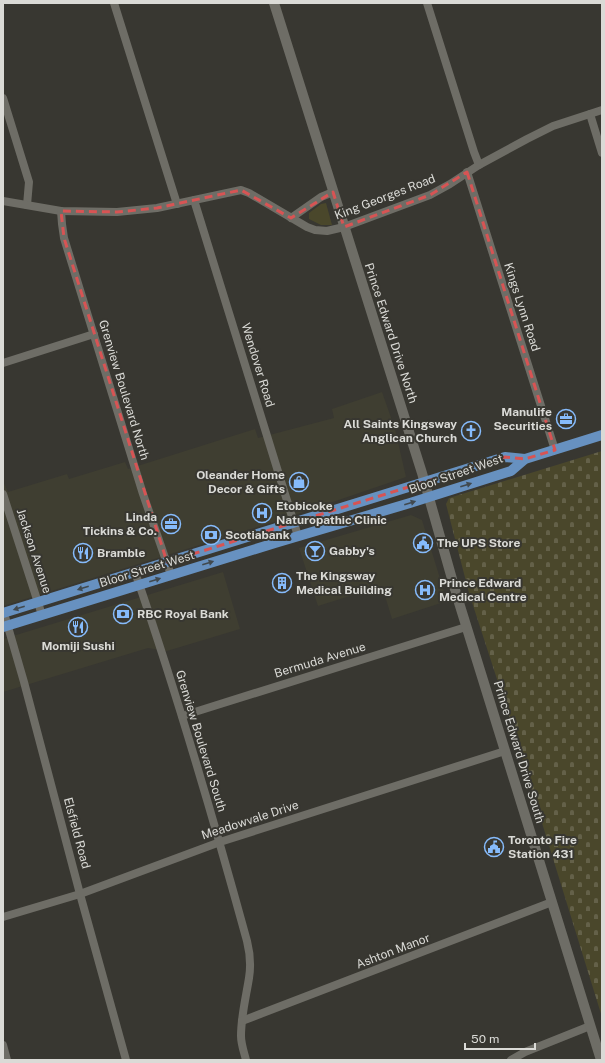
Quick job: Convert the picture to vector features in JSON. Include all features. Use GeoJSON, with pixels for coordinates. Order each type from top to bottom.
{"type":"FeatureCollection","features":[{"type":"Feature","properties":{"kind":"main road","name":"Bloor Street West"},"geometry":{"type":"LineString","coordinates":[[3,613],[506,457],[525,459],[602,435]]}},
{"type":"Feature","properties":{"kind":"main road","name":"Bloor Street West"},"geometry":{"type":"LineString","coordinates":[[5,626],[511,471],[525,459]]}},
{"type":"Feature","properties":{"kind":"street"},"geometry":{"type":"LineString","coordinates":[[114,3],[177,204]]}},
{"type":"Feature","properties":{"kind":"street","name":"Prince Edward Drive North"},"geometry":{"type":"LineString","coordinates":[[274,3],[429,497]]}},
{"type":"Feature","properties":{"kind":"street"},"geometry":{"type":"LineString","coordinates":[[427,3],[479,165]]}},
{"type":"Feature","properties":{"kind":"street"},"geometry":{"type":"LineString","coordinates":[[3,98],[29,182],[27,205]]}},
{"type":"Feature","properties":{"kind":"street","name":"King Georges Road"},"geometry":{"type":"LineString","coordinates":[[3,201],[62,211],[117,212],[157,208],[241,190],[249,193],[314,230],[327,231],[344,227],[430,195],[479,165],[553,126],[602,110]]}},
{"type":"Feature","properties":{"kind":"street"},"geometry":{"type":"LineString","coordinates":[[590,114],[602,153]]}},
{"type":"Feature","properties":{"kind":"street","name":"Kings Lynn Road"},"geometry":{"type":"LineString","coordinates":[[467,172],[555,450]]}},
{"type":"Feature","properties":{"kind":"street"},"geometry":{"type":"LineString","coordinates":[[291,218],[321,197],[333,192]]}},
{"type":"Feature","properties":{"kind":"street","name":"Wendover Road"},"geometry":{"type":"LineString","coordinates":[[194,200],[298,536]]}},
{"type":"Feature","properties":{"kind":"street","name":"Grenview Boulevard North"},"geometry":{"type":"LineString","coordinates":[[62,211],[64,238],[143,494],[171,575]]}},
{"type":"Feature","properties":{"kind":"street"},"geometry":{"type":"LineString","coordinates":[[3,363],[94,334]]}},
{"type":"Feature","properties":{"kind":"street","name":"Jackson Avenue"},"geometry":{"type":"LineString","coordinates":[[3,494],[42,615]]}},
{"type":"Feature","properties":{"kind":"street","name":"Prince Edward Drive South"},"geometry":{"type":"LineString","coordinates":[[429,497],[447,565],[601,1060]]}},
{"type":"Feature","properties":{"kind":"street","name":"Grenview Boulevard South"},"geometry":{"type":"LineString","coordinates":[[135,572],[182,716],[220,842],[250,952],[249,976],[242,1021],[242,1047],[246,1060]]}},
{"type":"Feature","properties":{"kind":"street","name":"Elsfield Road"},"geometry":{"type":"LineString","coordinates":[[3,613],[5,626],[24,680],[80,894],[126,1060]]}},
{"type":"Feature","properties":{"kind":"street","name":"Bermuda Avenue"},"geometry":{"type":"LineString","coordinates":[[182,716],[466,627]]}},
{"type":"Feature","properties":{"kind":"street","name":"Meadowvale Drive"},"geometry":{"type":"LineString","coordinates":[[3,917],[80,894],[220,842],[505,751]]}},
{"type":"Feature","properties":{"kind":"street","name":"Ashton Manor"},"geometry":{"type":"LineString","coordinates":[[242,1021],[552,902]]}},
{"type":"Feature","properties":{"kind":"street"},"geometry":{"type":"LineString","coordinates":[[511,1060],[525,1052],[590,1026]]}},
{"type":"Feature","properties":{"kind":"street"},"geometry":{"type":"LineString","coordinates":[[3,1045],[7,1060]]}},
{"type":"Feature","properties":{"kind":"highlighted area"},"geometry":{"type":"Polygon","coordinates":[[[467,172],[555,450],[525,459],[505,457],[167,562],[64,238],[61,211],[117,212],[157,208],[241,190],[291,218],[333,192],[344,227],[430,195],[467,172]]]}},
{"type":"Feature","properties":{"kind":"shaded area"},"geometry":{"type":"Polygon","coordinates":[[[382,392],[395,429],[406,477],[280,520],[3,606],[3,481],[8,492],[67,474],[69,479],[125,462],[128,469],[255,429],[258,438],[334,418],[332,409],[382,392]]]}},
{"type":"Feature","properties":{"kind":"shaded area"},"geometry":{"type":"Polygon","coordinates":[[[411,515],[422,520],[447,601],[392,619],[382,586],[318,606],[299,548],[411,515]]]}},
{"type":"Feature","properties":{"kind":"shaded area"},"geometry":{"type":"Polygon","coordinates":[[[223,572],[240,629],[167,651],[148,648],[3,692],[3,639],[223,572]]]}},
{"type":"Feature","properties":{"kind":"green space"},"geometry":{"type":"Polygon","coordinates":[[[326,203],[332,225],[321,225],[309,219],[309,213],[321,204],[326,203]]]}},
{"type":"Feature","properties":{"kind":"green space"},"geometry":{"type":"Polygon","coordinates":[[[602,451],[602,1017],[508,713],[469,593],[446,504],[449,498],[602,451]]]}},
{"type":"Feature","properties":{"kind":"place","name":"Manulife Securities"},"geometry":{"type":"Point","coordinates":[566,419]}},
{"type":"Feature","properties":{"kind":"place","name":"All Saints Kingsway Anglican Church"},"geometry":{"type":"Point","coordinates":[471,431]}},
{"type":"Feature","properties":{"kind":"place","name":"Oleander Home Decor & Gifts"},"geometry":{"type":"Point","coordinates":[299,482]}},
{"type":"Feature","properties":{"kind":"place","name":"Etobicoke Naturopathic Clinic"},"geometry":{"type":"Point","coordinates":[262,513]}},
{"type":"Feature","properties":{"kind":"place","name":"Linda Tickins & Co."},"geometry":{"type":"Point","coordinates":[171,524]}},
{"type":"Feature","properties":{"kind":"place","name":"Scotiabank"},"geometry":{"type":"Point","coordinates":[211,535]}},
{"type":"Feature","properties":{"kind":"place","name":"The UPS Store"},"geometry":{"type":"Point","coordinates":[423,543]}},
{"type":"Feature","properties":{"kind":"place","name":"Gabby's"},"geometry":{"type":"Point","coordinates":[315,551]}},
{"type":"Feature","properties":{"kind":"place","name":"Bramble"},"geometry":{"type":"Point","coordinates":[83,553]}},
{"type":"Feature","properties":{"kind":"place","name":"The Kingsway Medical Building"},"geometry":{"type":"Point","coordinates":[282,583]}},
{"type":"Feature","properties":{"kind":"place","name":"Prince Edward Medical Centre"},"geometry":{"type":"Point","coordinates":[425,590]}},
{"type":"Feature","properties":{"kind":"place","name":"RBC Royal Bank"},"geometry":{"type":"Point","coordinates":[123,614]}},
{"type":"Feature","properties":{"kind":"place","name":"Momiji Sushi"},"geometry":{"type":"Point","coordinates":[78,627]}},
{"type":"Feature","properties":{"kind":"place","name":"Toronto Fire Station 431"},"geometry":{"type":"Point","coordinates":[494,847]}}]}
